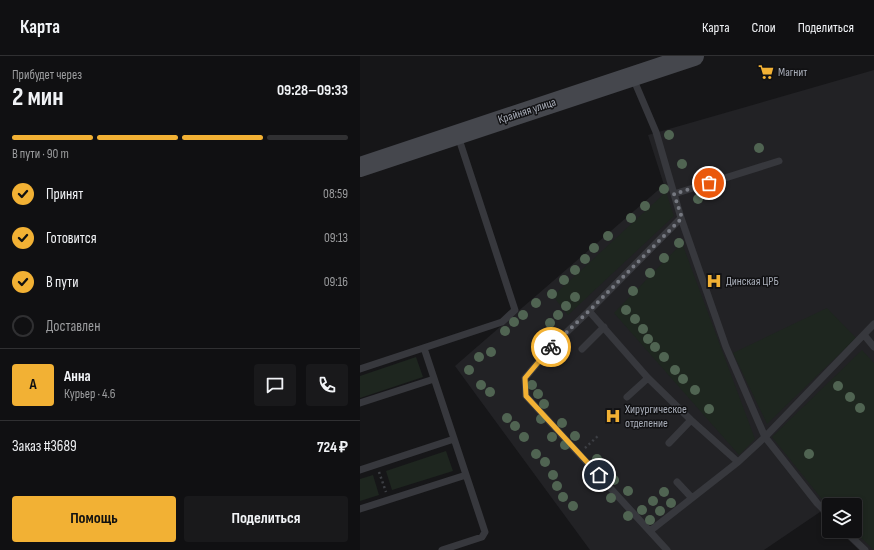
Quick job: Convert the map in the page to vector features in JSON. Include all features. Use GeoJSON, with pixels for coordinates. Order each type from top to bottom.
{"type":"FeatureCollection","features":[{"type":"Feature","properties":{"kind":"main road","name":"Крайняя улица"},"geometry":{"type":"LineString","coordinates":[[360,167],[694,56]]}},
{"type":"Feature","properties":{"kind":"lane"},"geometry":{"type":"LineString","coordinates":[[632,76],[656,132],[674,194],[726,347],[765,437],[816,504],[822,510]]}},
{"type":"Feature","properties":{"kind":"lane"},"geometry":{"type":"LineString","coordinates":[[360,369],[502,322],[515,310],[458,134]]}},
{"type":"Feature","properties":{"kind":"lane"},"geometry":{"type":"LineString","coordinates":[[674,194],[779,161]]}},
{"type":"Feature","properties":{"kind":"lane"},"geometry":{"type":"LineString","coordinates":[[667,550],[526,396],[525,378],[551,347],[682,218]]}},
{"type":"Feature","properties":{"kind":"lane"},"geometry":{"type":"LineString","coordinates":[[589,311],[648,378],[691,420],[738,462]]}},
{"type":"Feature","properties":{"kind":"lane"},"geometry":{"type":"LineString","coordinates":[[650,531],[738,462],[765,437],[865,336],[874,324]]}},
{"type":"Feature","properties":{"kind":"lane"},"geometry":{"type":"LineString","coordinates":[[582,349],[604,327]]}},
{"type":"Feature","properties":{"kind":"lane"},"geometry":{"type":"LineString","coordinates":[[865,336],[874,347]]}},
{"type":"Feature","properties":{"kind":"lane"},"geometry":{"type":"LineString","coordinates":[[424,348],[484,535],[442,550]]}},
{"type":"Feature","properties":{"kind":"lane"},"geometry":{"type":"LineString","coordinates":[[627,398],[648,378]]}},
{"type":"Feature","properties":{"kind":"lane"},"geometry":{"type":"LineString","coordinates":[[360,403],[434,379]]}},
{"type":"Feature","properties":{"kind":"lane"},"geometry":{"type":"LineString","coordinates":[[669,443],[691,420]]}},
{"type":"Feature","properties":{"kind":"lane"},"geometry":{"type":"LineString","coordinates":[[360,470],[454,439]]}},
{"type":"Feature","properties":{"kind":"lane"},"geometry":{"type":"LineString","coordinates":[[360,509],[466,475]]}},
{"type":"Feature","properties":{"kind":"lane"},"geometry":{"type":"LineString","coordinates":[[677,482],[692,498]]}},
{"type":"Feature","properties":{"kind":"lane"},"geometry":{"type":"LineString","coordinates":[[852,538],[865,550]]}},
{"type":"Feature","properties":{"kind":"path"},"geometry":{"type":"LineString","coordinates":[[579,453],[599,435]]}},
{"type":"Feature","properties":{"kind":"path"},"geometry":{"type":"LineString","coordinates":[[377,464],[389,500]]}},
{"type":"Feature","properties":{"kind":"shaded area","name":"Динская ЦРБ"},"geometry":{"type":"Polygon","coordinates":[[[874,70],[874,550],[859,550],[846,538],[862,538],[862,498],[822,498],[822,514],[820,512],[764,550],[590,550],[455,366],[664,185],[648,135],[874,70]]]}},
{"type":"Feature","properties":{"kind":"shaded area"},"geometry":{"type":"Polygon","coordinates":[[[666,192],[674,216],[568,315],[553,296],[666,192]]]}},
{"type":"Feature","properties":{"kind":"shaded area"},"geometry":{"type":"Polygon","coordinates":[[[682,243],[755,439],[739,455],[614,313],[682,243]]]}},
{"type":"Feature","properties":{"kind":"shaded area"},"geometry":{"type":"Polygon","coordinates":[[[827,308],[856,338],[767,424],[733,353],[827,308]]]}},
{"type":"Feature","properties":{"kind":"shaded area"},"geometry":{"type":"Polygon","coordinates":[[[862,350],[874,363],[874,550],[861,538],[862,498],[822,498],[822,499],[772,437],[862,350]]]}},
{"type":"Feature","properties":{"kind":"shaded area"},"geometry":{"type":"Polygon","coordinates":[[[416,357],[423,377],[360,398],[360,376],[416,357]]]}},
{"type":"Feature","properties":{"kind":"shaded area"},"geometry":{"type":"Polygon","coordinates":[[[446,451],[453,471],[392,490],[386,471],[446,451]]]}},
{"type":"Feature","properties":{"kind":"shaded area"},"geometry":{"type":"Polygon","coordinates":[[[373,475],[379,495],[360,501],[360,479],[373,475]]]}},
{"type":"Feature","properties":{"kind":"way so far"},"geometry":{"type":"LineString","coordinates":[[551,347],[682,218],[674,194],[709,183]]}},
{"type":"Feature","properties":{"kind":"place","name":"Магнит"},"geometry":{"type":"Point","coordinates":[766,72]}},
{"type":"Feature","properties":{"kind":"place","name":"Динская ЦРБ"},"geometry":{"type":"Point","coordinates":[714,281]}},
{"type":"Feature","properties":{"kind":"place","name":"Хирургическое отделение"},"geometry":{"type":"Point","coordinates":[613,416]}},
{"type":"Feature","properties":{"kind":"route"},"geometry":{"type":"LineString","coordinates":[[551,347],[525,378],[526,396],[599,475]]}}]}
